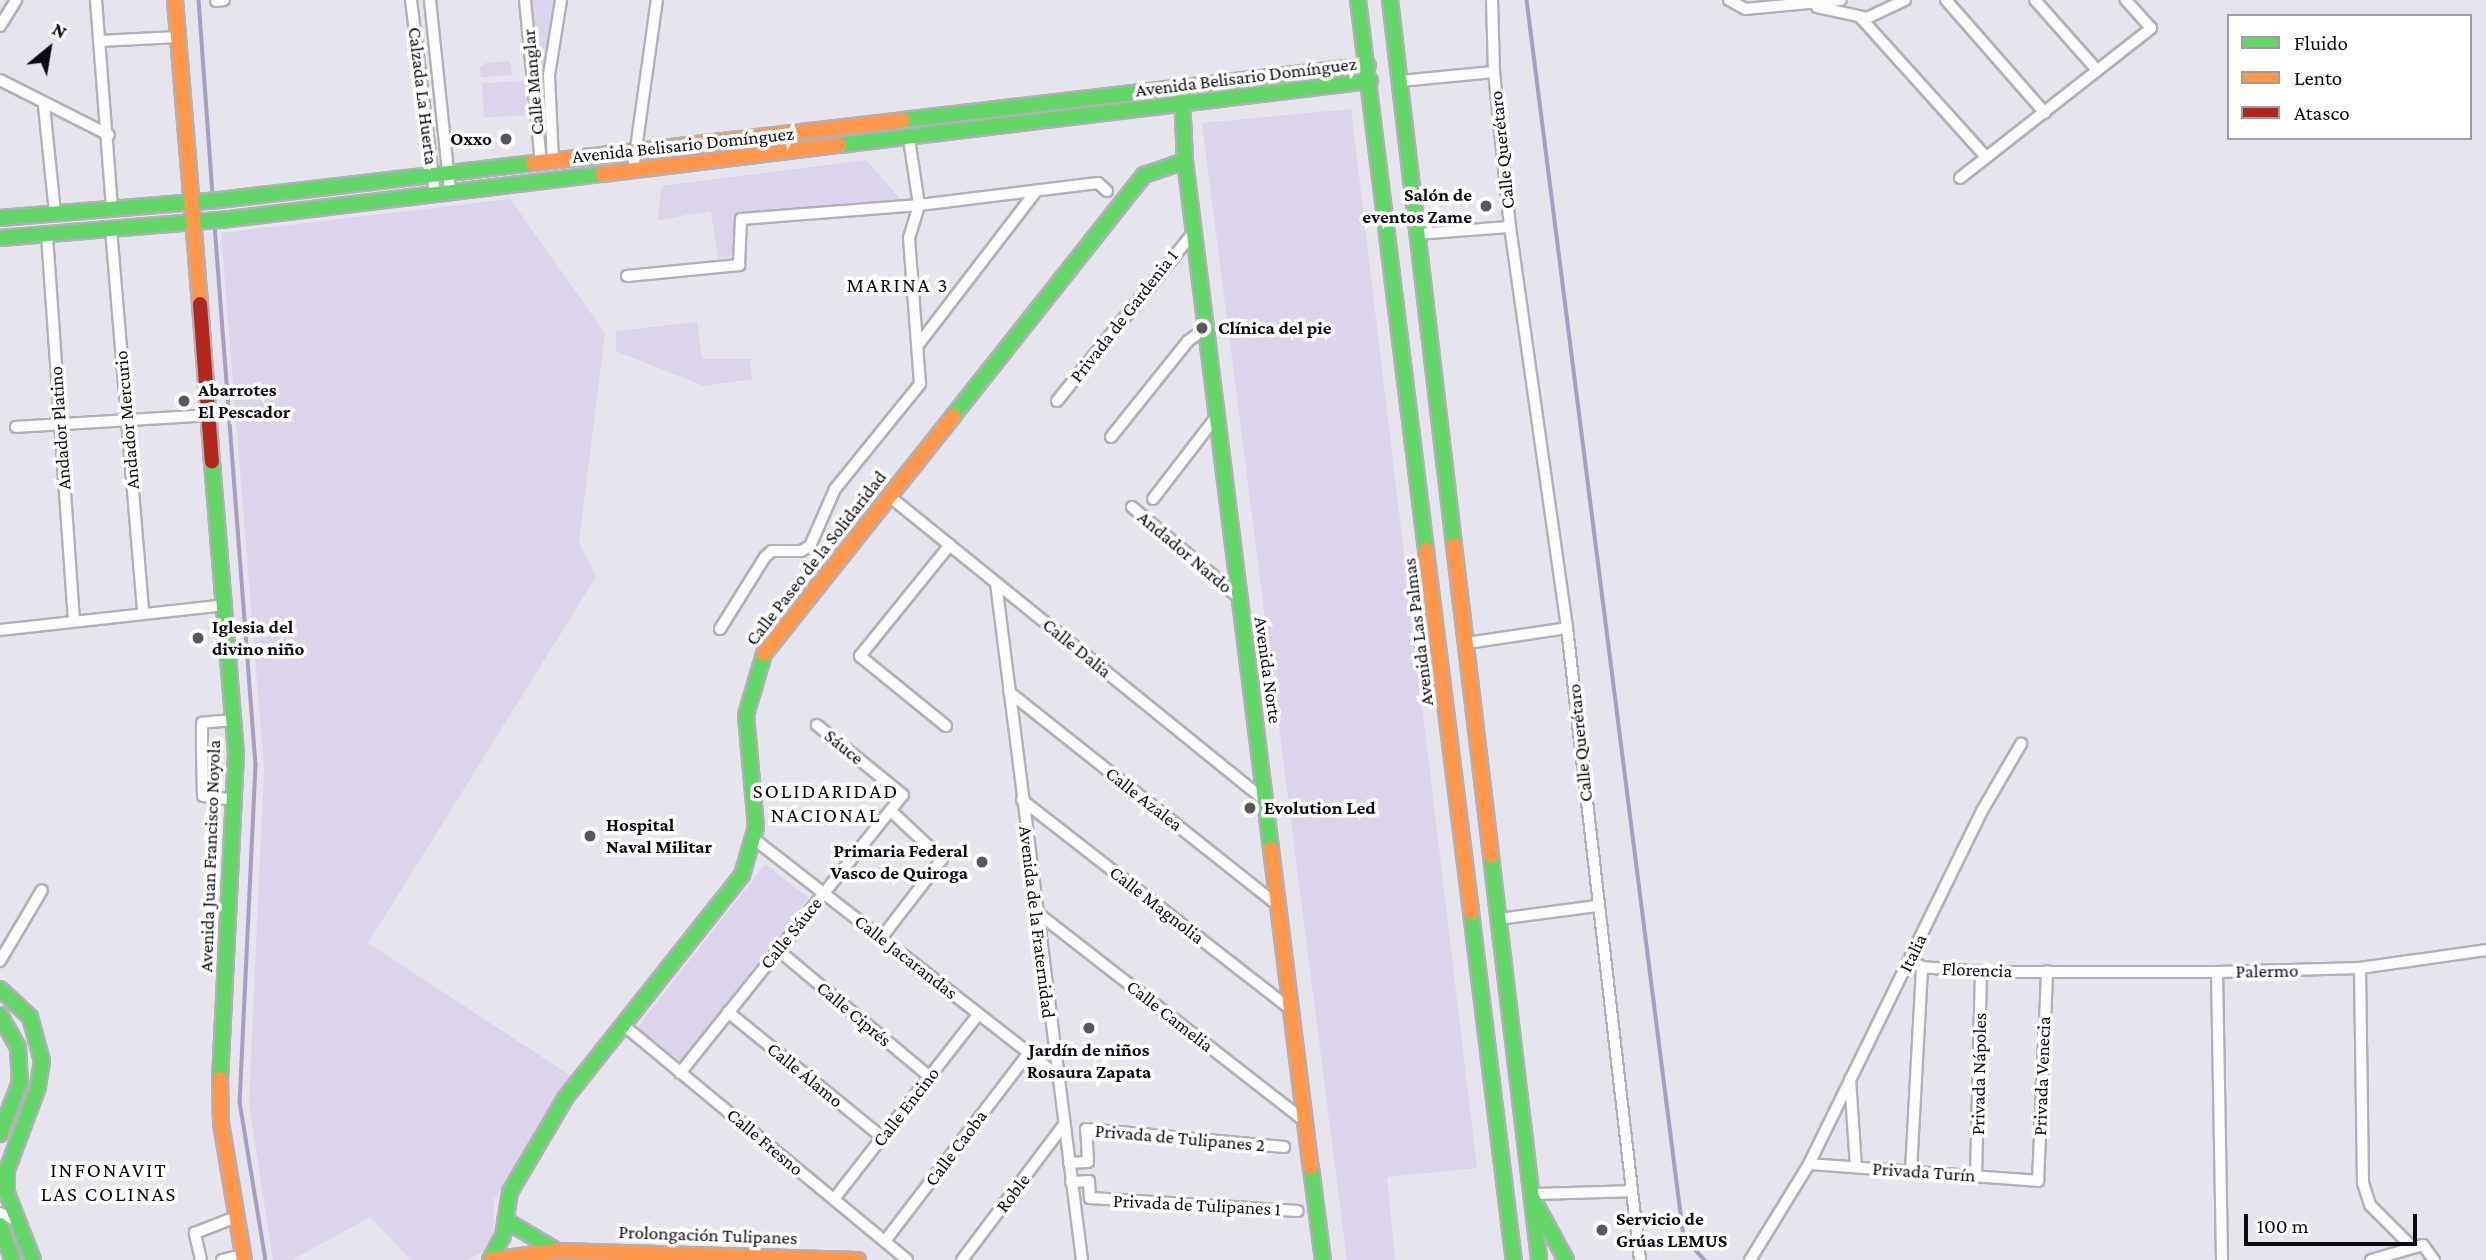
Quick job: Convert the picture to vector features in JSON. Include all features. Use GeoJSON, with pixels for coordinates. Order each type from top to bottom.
{"type":"FeatureCollection","features":[{"type":"Feature","properties":{"kind":"main road","name":"Avenida Juan Francisco Noyola"},"geometry":{"type":"LineString","coordinates":[[174,0],[198,222],[234,720],[234,800],[220,1074],[221,1123],[243,1258]]}},
{"type":"Feature","properties":{"kind":"main road","name":"Avenida Las Palmas"},"geometry":{"type":"LineString","coordinates":[[1358,0],[1514,1260]]}},
{"type":"Feature","properties":{"kind":"main road"},"geometry":{"type":"LineString","coordinates":[[1390,0],[1539,1260]]}},
{"type":"Feature","properties":{"kind":"main road","name":"Avenida Belisario Domínguez"},"geometry":{"type":"LineString","coordinates":[[0,218],[219,200],[1368,65]]}},
{"type":"Feature","properties":{"kind":"main road"},"geometry":{"type":"LineString","coordinates":[[1305,71],[1308,88]]}},
{"type":"Feature","properties":{"kind":"main road","name":"Avenida Belisario Domínguez"},"geometry":{"type":"LineString","coordinates":[[0,239],[221,220],[909,139],[1370,81]]}},
{"type":"Feature","properties":{"kind":"main road","name":"Avenida Norte"},"geometry":{"type":"LineString","coordinates":[[1186,86],[1179,105],[1185,161],[1323,1260]]}},
{"type":"Feature","properties":{"kind":"main road","name":"Calle Paseo de la Solidaridad"},"geometry":{"type":"LineString","coordinates":[[490,1260],[503,1236],[510,1192],[560,1107],[622,1024],[733,888],[754,839],[757,803],[746,715],[753,676],[768,647],[1144,175],[1185,161]]}},
{"type":"Feature","properties":{"kind":"main road"},"geometry":{"type":"LineString","coordinates":[[240,197],[242,217]]}},
{"type":"Feature","properties":{"kind":"main road"},"geometry":{"type":"LineString","coordinates":[[0,989],[30,1017],[42,1061],[38,1087],[9,1161],[7,1193],[33,1260]]}},
{"type":"Feature","properties":{"kind":"main road"},"geometry":{"type":"LineString","coordinates":[[0,1015],[18,1047],[20,1065],[20,1082],[4,1111],[0,1134]]}},
{"type":"Feature","properties":{"kind":"main road"},"geometry":{"type":"LineString","coordinates":[[1532,1196],[1566,1260]]}},
{"type":"Feature","properties":{"kind":"main road","name":"Prolongación Tulipanes"},"geometry":{"type":"LineString","coordinates":[[505,1220],[522,1234],[557,1251]]}},
{"type":"Feature","properties":{"kind":"main road"},"geometry":{"type":"LineString","coordinates":[[0,1225],[13,1260]]}},
{"type":"Feature","properties":{"kind":"main road","name":"Prolongación Tulipanes"},"geometry":{"type":"LineString","coordinates":[[490,1260],[557,1251],[717,1252],[858,1260]]}},
{"type":"Feature","properties":{"kind":"street"},"geometry":{"type":"LineString","coordinates":[[0,26],[4,12],[16,0]]}},
{"type":"Feature","properties":{"kind":"street"},"geometry":{"type":"LineString","coordinates":[[96,0],[112,208]]}},
{"type":"Feature","properties":{"kind":"street"},"geometry":{"type":"LineString","coordinates":[[216,1],[224,0]]}},
{"type":"Feature","properties":{"kind":"street","name":"Calzada La Huerta"},"geometry":{"type":"LineString","coordinates":[[411,0],[442,192]]}},
{"type":"Feature","properties":{"kind":"street"},"geometry":{"type":"LineString","coordinates":[[430,0],[442,192]]}},
{"type":"Feature","properties":{"kind":"street","name":"Calle Manglar"},"geometry":{"type":"LineString","coordinates":[[525,0],[533,76],[547,162]]}},
{"type":"Feature","properties":{"kind":"street"},"geometry":{"type":"LineString","coordinates":[[547,162],[549,75],[561,0]]}},
{"type":"Feature","properties":{"kind":"street"},"geometry":{"type":"LineString","coordinates":[[633,170],[657,0]]}},
{"type":"Feature","properties":{"kind":"street","name":"Calle Querétaro"},"geometry":{"type":"LineString","coordinates":[[1492,0],[1494,72],[1510,228],[1567,628],[1640,1260]]}},
{"type":"Feature","properties":{"kind":"street"},"geometry":{"type":"LineString","coordinates":[[1729,0],[1745,9],[1840,0]]}},
{"type":"Feature","properties":{"kind":"street"},"geometry":{"type":"LineString","coordinates":[[1806,4],[1860,17],[1905,0]]}},
{"type":"Feature","properties":{"kind":"street"},"geometry":{"type":"LineString","coordinates":[[1945,0],[2045,113]]}},
{"type":"Feature","properties":{"kind":"street"},"geometry":{"type":"LineString","coordinates":[[2035,0],[2097,70]]}},
{"type":"Feature","properties":{"kind":"street"},"geometry":{"type":"LineString","coordinates":[[1961,178],[2151,28],[2126,0]]}},
{"type":"Feature","properties":{"kind":"street"},"geometry":{"type":"LineString","coordinates":[[1860,17],[1986,158]]}},
{"type":"Feature","properties":{"kind":"street"},"geometry":{"type":"LineString","coordinates":[[99,41],[178,37]]}},
{"type":"Feature","properties":{"kind":"street"},"geometry":{"type":"LineString","coordinates":[[1400,81],[1494,72]]}},
{"type":"Feature","properties":{"kind":"street"},"geometry":{"type":"LineString","coordinates":[[533,76],[549,75]]}},
{"type":"Feature","properties":{"kind":"street"},"geometry":{"type":"LineString","coordinates":[[0,80],[44,106],[108,135]]}},
{"type":"Feature","properties":{"kind":"street"},"geometry":{"type":"LineString","coordinates":[[44,106],[55,213]]}},
{"type":"Feature","properties":{"kind":"street"},"geometry":{"type":"LineString","coordinates":[[720,629],[765,557],[772,551],[801,551],[810,546],[835,489],[920,384],[909,238],[919,205],[909,139]]}},
{"type":"Feature","properties":{"kind":"street"},"geometry":{"type":"LineString","coordinates":[[627,276],[739,265],[741,219],[919,205],[1098,183],[1107,191]]}},
{"type":"Feature","properties":{"kind":"street"},"geometry":{"type":"LineString","coordinates":[[918,345],[1036,191]]}},
{"type":"Feature","properties":{"kind":"street","name":"Calle Querétaro"},"geometry":{"type":"LineString","coordinates":[[1418,234],[1510,228]]}},
{"type":"Feature","properties":{"kind":"street","name":"Andador Mercurio"},"geometry":{"type":"LineString","coordinates":[[111,229],[143,612]]}},
{"type":"Feature","properties":{"kind":"street","name":"Privada de Gardenia 1"},"geometry":{"type":"LineString","coordinates":[[1057,401],[1194,232]]}},
{"type":"Feature","properties":{"kind":"street","name":"Andador Platino"},"geometry":{"type":"LineString","coordinates":[[47,235],[74,620]]}},
{"type":"Feature","properties":{"kind":"street"},"geometry":{"type":"LineString","coordinates":[[1111,437],[1188,341],[1206,328]]}},
{"type":"Feature","properties":{"kind":"street"},"geometry":{"type":"LineString","coordinates":[[16,426],[211,415]]}},
{"type":"Feature","properties":{"kind":"street"},"geometry":{"type":"LineString","coordinates":[[1153,499],[1217,416]]}},
{"type":"Feature","properties":{"kind":"street","name":"Calle Dalia"},"geometry":{"type":"LineString","coordinates":[[889,496],[1265,800]]}},
{"type":"Feature","properties":{"kind":"street","name":"Andador Nardo"},"geometry":{"type":"LineString","coordinates":[[1132,507],[1238,597]]}},
{"type":"Feature","properties":{"kind":"street"},"geometry":{"type":"LineString","coordinates":[[946,726],[860,656],[950,545]]}},
{"type":"Feature","properties":{"kind":"street","name":"Avenida de la Fraternidad"},"geometry":{"type":"LineString","coordinates":[[996,583],[1035,911],[1082,1260]]}},
{"type":"Feature","properties":{"kind":"street"},"geometry":{"type":"LineString","coordinates":[[0,630],[225,605]]}},
{"type":"Feature","properties":{"kind":"street"},"geometry":{"type":"LineString","coordinates":[[1467,643],[1567,628]]}},
{"type":"Feature","properties":{"kind":"street","name":"Calle Azalea"},"geometry":{"type":"LineString","coordinates":[[1009,692],[1279,906]]}},
{"type":"Feature","properties":{"kind":"street"},"geometry":{"type":"LineString","coordinates":[[234,720],[202,723],[203,796],[234,800]]}},
{"type":"Feature","properties":{"kind":"street","name":"Sáuce"},"geometry":{"type":"LineString","coordinates":[[817,725],[903,795]]}},
{"type":"Feature","properties":{"kind":"street","name":"Italia"},"geometry":{"type":"LineString","coordinates":[[1750,1260],[1809,1164],[2021,744]]}},
{"type":"Feature","properties":{"kind":"street","name":"Calle Sáuce"},"geometry":{"type":"LineString","coordinates":[[680,1073],[903,795]]}},
{"type":"Feature","properties":{"kind":"street","name":"Calle Magnolia"},"geometry":{"type":"LineString","coordinates":[[1022,800],[1292,1010]]}},
{"type":"Feature","properties":{"kind":"street"},"geometry":{"type":"LineString","coordinates":[[882,937],[942,859],[891,811]]}},
{"type":"Feature","properties":{"kind":"street","name":"Calle Jacarandas"},"geometry":{"type":"LineString","coordinates":[[754,839],[1057,1075]]}},
{"type":"Feature","properties":{"kind":"street"},"geometry":{"type":"LineString","coordinates":[[0,961],[42,890]]}},
{"type":"Feature","properties":{"kind":"street"},"geometry":{"type":"LineString","coordinates":[[1499,919],[1597,906]]}},
{"type":"Feature","properties":{"kind":"street","name":"Calle Camelia"},"geometry":{"type":"LineString","coordinates":[[1035,911],[1306,1122]]}},
{"type":"Feature","properties":{"kind":"street","name":"Calle Ciprés"},"geometry":{"type":"LineString","coordinates":[[778,950],[930,1077]]}},
{"type":"Feature","properties":{"kind":"street","name":"Palermo"},"geometry":{"type":"LineString","coordinates":[[2047,971],[2217,972],[2360,968],[2486,950]]}},
{"type":"Feature","properties":{"kind":"street","name":"Florencia"},"geometry":{"type":"LineString","coordinates":[[1910,960],[1922,967],[1981,972],[2047,971]]}},
{"type":"Feature","properties":{"kind":"street"},"geometry":{"type":"LineString","coordinates":[[1911,1171],[1922,967]]}},
{"type":"Feature","properties":{"kind":"street"},"geometry":{"type":"LineString","coordinates":[[2360,968],[2363,1183],[2370,1205],[2410,1245]]}},
{"type":"Feature","properties":{"kind":"street","name":"Privada Venecia"},"geometry":{"type":"LineString","coordinates":[[2038,1181],[2047,971]]}},
{"type":"Feature","properties":{"kind":"street","name":"Privada Nápoles"},"geometry":{"type":"LineString","coordinates":[[1976,1176],[1981,972]]}},
{"type":"Feature","properties":{"kind":"street"},"geometry":{"type":"LineString","coordinates":[[2217,972],[2222,1260]]}},
{"type":"Feature","properties":{"kind":"street","name":"Calle Álamo"},"geometry":{"type":"LineString","coordinates":[[728,1012],[883,1138]]}},
{"type":"Feature","properties":{"kind":"street","name":"Calle Encino"},"geometry":{"type":"LineString","coordinates":[[834,1199],[978,1015]]}},
{"type":"Feature","properties":{"kind":"street","name":"Calle Fresno"},"geometry":{"type":"LineString","coordinates":[[622,1024],[907,1260]]}},
{"type":"Feature","properties":{"kind":"street","name":"Calle Caoba"},"geometry":{"type":"LineString","coordinates":[[885,1241],[1028,1054]]}},
{"type":"Feature","properties":{"kind":"street"},"geometry":{"type":"LineString","coordinates":[[1850,1079],[1856,1167]]}},
{"type":"Feature","properties":{"kind":"street","name":"Roble"},"geometry":{"type":"LineString","coordinates":[[962,1260],[1063,1126]]}},
{"type":"Feature","properties":{"kind":"street","name":"Privada de Tulipanes 2"},"geometry":{"type":"LineString","coordinates":[[1069,1163],[1088,1162],[1086,1129],[1284,1147]]}},
{"type":"Feature","properties":{"kind":"street"},"geometry":{"type":"LineString","coordinates":[[1088,1162],[1089,1181]]}},
{"type":"Feature","properties":{"kind":"street","name":"Privada Turín"},"geometry":{"type":"LineString","coordinates":[[1809,1164],[2038,1181]]}},
{"type":"Feature","properties":{"kind":"street","name":"Privada de Tulipanes 1"},"geometry":{"type":"LineString","coordinates":[[1071,1182],[1089,1181],[1090,1198],[1298,1210]]}},
{"type":"Feature","properties":{"kind":"street"},"geometry":{"type":"LineString","coordinates":[[1532,1196],[1632,1191]]}},
{"type":"Feature","properties":{"kind":"street"},"geometry":{"type":"LineString","coordinates":[[0,1213],[16,1221]]}},
{"type":"Feature","properties":{"kind":"street"},"geometry":{"type":"LineString","coordinates":[[201,1260],[195,1233],[236,1217]]}},
{"type":"Feature","properties":{"kind":"street"},"geometry":{"type":"LineString","coordinates":[[2371,1260],[2410,1245],[2423,1245],[2434,1260]]}},
{"type":"Feature","properties":{"kind":"street"},"geometry":{"type":"LineString","coordinates":[[222,1260],[243,1258]]}},
{"type":"Feature","properties":{"kind":"shaded area"},"geometry":{"type":"Polygon","coordinates":[[[532,0],[557,0],[548,63],[542,68],[532,0]]]}},
{"type":"Feature","properties":{"kind":"shaded area"},"geometry":{"type":"Polygon","coordinates":[[[510,61],[512,75],[481,77],[480,67],[486,63],[510,61]]]}},
{"type":"Feature","properties":{"kind":"shaded area"},"geometry":{"type":"Polygon","coordinates":[[[526,81],[528,115],[484,117],[482,83],[526,81]]]}},
{"type":"Feature","properties":{"kind":"shaded area"},"geometry":{"type":"Polygon","coordinates":[[[1351,109],[1477,1168],[1387,1177],[1395,1260],[1347,1260],[1202,123],[1351,109]]]}},
{"type":"Feature","properties":{"kind":"shaded area"},"geometry":{"type":"Polygon","coordinates":[[[866,160],[901,200],[738,214],[731,256],[718,259],[711,211],[657,220],[662,186],[866,160]]]}},
{"type":"Feature","properties":{"kind":"shaded area"},"geometry":{"type":"Polygon","coordinates":[[[510,199],[605,333],[579,542],[596,577],[368,943],[571,1076],[494,1200],[493,1246],[467,1260],[411,1260],[370,1217],[292,1260],[273,1260],[249,1104],[264,768],[221,233],[510,199]]]}},
{"type":"Feature","properties":{"kind":"shaded area"},"geometry":{"type":"Polygon","coordinates":[[[697,322],[702,359],[750,359],[752,379],[704,386],[616,351],[616,331],[697,322]]]}},
{"type":"Feature","properties":{"kind":"shaded area"},"geometry":{"type":"Polygon","coordinates":[[[765,864],[808,898],[680,1062],[637,1028],[765,864]]]}},
{"type":"Feature","properties":{"kind":"waterway"},"geometry":{"type":"LineString","coordinates":[[199,0],[213,197]]}},
{"type":"Feature","properties":{"kind":"waterway"},"geometry":{"type":"LineString","coordinates":[[1527,0],[1684,1237],[1705,1260]]}},
{"type":"Feature","properties":{"kind":"waterway"},"geometry":{"type":"LineString","coordinates":[[215,225],[256,765],[240,1102],[266,1260]]}},
{"type":"Feature","properties":{"kind":"traffic: fast"},"geometry":{"type":"LineString","coordinates":[[1358,0],[1426,550]]}},
{"type":"Feature","properties":{"kind":"traffic: fast"},"geometry":{"type":"LineString","coordinates":[[1390,0],[1454,545]]}},
{"type":"Feature","properties":{"kind":"traffic: fast"},"geometry":{"type":"LineString","coordinates":[[903,120],[1368,65]]}},
{"type":"Feature","properties":{"kind":"traffic: fast"},"geometry":{"type":"LineString","coordinates":[[839,145],[1370,81]]}},
{"type":"Feature","properties":{"kind":"traffic: fast"},"geometry":{"type":"LineString","coordinates":[[1182,97],[1185,161],[1271,849]]}},
{"type":"Feature","properties":{"kind":"traffic: fast"},"geometry":{"type":"LineString","coordinates":[[953,416],[1144,175],[1185,161]]}},
{"type":"Feature","properties":{"kind":"traffic: fast"},"geometry":{"type":"LineString","coordinates":[[0,218],[219,200],[533,163]]}},
{"type":"Feature","properties":{"kind":"traffic: fast"},"geometry":{"type":"LineString","coordinates":[[0,238],[221,220],[602,174]]}},
{"type":"Feature","properties":{"kind":"traffic: fast"},"geometry":{"type":"LineString","coordinates":[[212,462],[236,753],[220,1079]]}},
{"type":"Feature","properties":{"kind":"traffic: fast"},"geometry":{"type":"LineString","coordinates":[[490,1260],[503,1236],[510,1192],[566,1097],[742,875],[756,827],[746,715],[764,654]]}},
{"type":"Feature","properties":{"kind":"traffic: fast"},"geometry":{"type":"LineString","coordinates":[[1491,856],[1539,1260]]}},
{"type":"Feature","properties":{"kind":"traffic: fast"},"geometry":{"type":"LineString","coordinates":[[1471,912],[1514,1260]]}},
{"type":"Feature","properties":{"kind":"traffic: fast"},"geometry":{"type":"LineString","coordinates":[[0,989],[30,1017],[42,1061],[38,1087],[7,1170],[7,1193],[33,1260]]}},
{"type":"Feature","properties":{"kind":"traffic: fast"},"geometry":{"type":"LineString","coordinates":[[0,1015],[18,1047],[20,1082],[0,1134]]}},
{"type":"Feature","properties":{"kind":"traffic: fast"},"geometry":{"type":"LineString","coordinates":[[1311,1168],[1323,1260]]}},
{"type":"Feature","properties":{"kind":"traffic: fast"},"geometry":{"type":"LineString","coordinates":[[1533,1199],[1566,1260]]}},
{"type":"Feature","properties":{"kind":"traffic: fast"},"geometry":{"type":"LineString","coordinates":[[505,1220],[557,1251]]}},
{"type":"Feature","properties":{"kind":"traffic: fast"},"geometry":{"type":"LineString","coordinates":[[0,1225],[13,1260]]}},
{"type":"Feature","properties":{"kind":"traffic: slow"},"geometry":{"type":"LineString","coordinates":[[175,0],[200,304]]}},
{"type":"Feature","properties":{"kind":"traffic: slow"},"geometry":{"type":"LineString","coordinates":[[533,163],[903,120]]}},
{"type":"Feature","properties":{"kind":"traffic: slow"},"geometry":{"type":"LineString","coordinates":[[602,174],[839,145]]}},
{"type":"Feature","properties":{"kind":"traffic: slow"},"geometry":{"type":"LineString","coordinates":[[764,654],[953,416]]}},
{"type":"Feature","properties":{"kind":"traffic: slow"},"geometry":{"type":"LineString","coordinates":[[1454,545],[1491,856]]}},
{"type":"Feature","properties":{"kind":"traffic: slow"},"geometry":{"type":"LineString","coordinates":[[1426,550],[1471,912]]}},
{"type":"Feature","properties":{"kind":"traffic: slow"},"geometry":{"type":"LineString","coordinates":[[1271,849],[1311,1168]]}},
{"type":"Feature","properties":{"kind":"traffic: slow"},"geometry":{"type":"LineString","coordinates":[[220,1079],[221,1123],[244,1260]]}},
{"type":"Feature","properties":{"kind":"traffic: slow"},"geometry":{"type":"LineString","coordinates":[[491,1260],[557,1251],[858,1260]]}},
{"type":"Feature","properties":{"kind":"traffic: jam"},"geometry":{"type":"LineString","coordinates":[[200,304],[212,462]]}},
{"type":"Feature","properties":{"kind":"place","name":"Oxxo"},"geometry":{"type":"Point","coordinates":[506,139]}},
{"type":"Feature","properties":{"kind":"place","name":"Salón de eventos Zame"},"geometry":{"type":"Point","coordinates":[1486,206]}},
{"type":"Feature","properties":{"kind":"place","name":"Clínica del pie"},"geometry":{"type":"Point","coordinates":[1202,328]}},
{"type":"Feature","properties":{"kind":"place","name":"Abarrotes El Pescador"},"geometry":{"type":"Point","coordinates":[184,401]}},
{"type":"Feature","properties":{"kind":"place","name":"Iglesia del divino niño"},"geometry":{"type":"Point","coordinates":[198,638]}},
{"type":"Feature","properties":{"kind":"place","name":"Evolution Led"},"geometry":{"type":"Point","coordinates":[1250,808]}},
{"type":"Feature","properties":{"kind":"place","name":"Hospital Naval Militar"},"geometry":{"type":"Point","coordinates":[590,836]}},
{"type":"Feature","properties":{"kind":"place","name":"Primaria Federal Vasco de Quiroga"},"geometry":{"type":"Point","coordinates":[982,862]}},
{"type":"Feature","properties":{"kind":"place","name":"Jardín de niños Rosaura Zapata"},"geometry":{"type":"Point","coordinates":[1089,1028]}},
{"type":"Feature","properties":{"kind":"place","name":"Servicio de Grúas LEMUS"},"geometry":{"type":"Point","coordinates":[1602,1230]}},
{"type":"Feature","properties":{"kind":"district","name":"MARINA 3"},"geometry":{"type":"Point","coordinates":[898,285]}},
{"type":"Feature","properties":{"kind":"district","name":"SOLIDARIDAD NACIONAL"},"geometry":{"type":"Point","coordinates":[826,803]}},
{"type":"Feature","properties":{"kind":"district","name":"INFONAVIT LAS COLINAS"},"geometry":{"type":"Point","coordinates":[109,1182]}}]}
